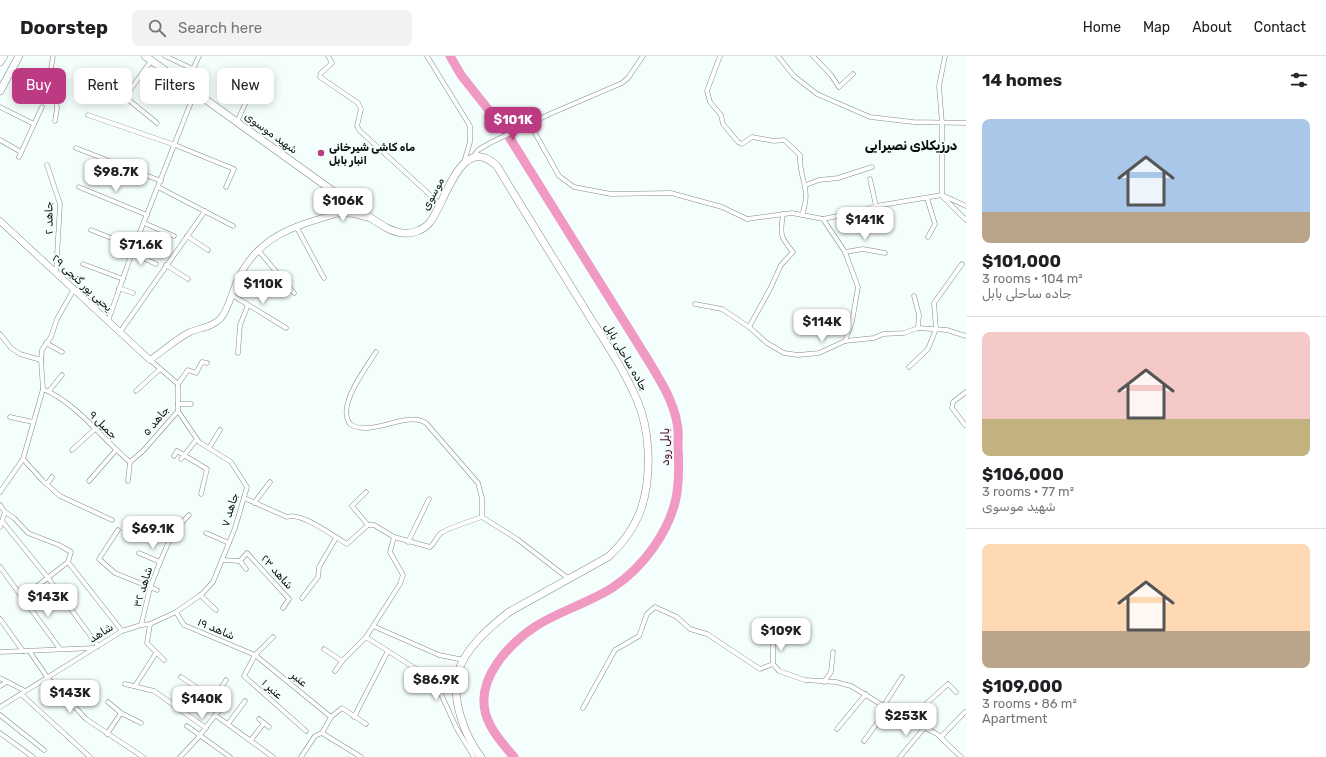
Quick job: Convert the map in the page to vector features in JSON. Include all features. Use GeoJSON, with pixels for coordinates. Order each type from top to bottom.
{"type":"FeatureCollection","features":[{"type":"Feature","properties":{"kind":"main road"},"geometry":{"type":"LineString","coordinates":[[0,62],[4,56]]}},
{"type":"Feature","properties":{"kind":"main road"},"geometry":{"type":"LineString","coordinates":[[0,91],[19,56]]}},
{"type":"Feature","properties":{"kind":"main road","name":"شهید موسوی"},"geometry":{"type":"LineString","coordinates":[[145,56],[162,68]]}},
{"type":"Feature","properties":{"kind":"main road","name":"شهید موسوی"},"geometry":{"type":"LineString","coordinates":[[209,102],[365,214]]}},
{"type":"Feature","properties":{"kind":"main road","name":"موسوی"},"geometry":{"type":"LineString","coordinates":[[365,214],[395,231],[405,233],[414,232],[423,228],[431,222],[457,171],[464,163],[472,159]]}},
{"type":"Feature","properties":{"kind":"main road","name":"جاده ساحلی بابل"},"geometry":{"type":"LineString","coordinates":[[472,159],[486,159],[497,166],[623,372],[638,401],[644,418],[647,436],[649,469],[647,487],[642,506],[633,528],[620,546],[608,557],[509,612],[496,622],[473,647],[464,660],[458,672],[457,685],[459,713],[466,731],[481,757]]}},
{"type":"Feature","properties":{"kind":"main road"},"geometry":{"type":"LineString","coordinates":[[339,195],[343,203],[339,213]]}},
{"type":"Feature","properties":{"kind":"main road"},"geometry":{"type":"LineString","coordinates":[[150,360],[190,333],[215,324],[222,318],[238,278],[252,255],[274,238],[296,226],[339,213],[354,214],[378,222]]}},
{"type":"Feature","properties":{"kind":"main road","name":"یحیی پور گنجی ۲۹"},"geometry":{"type":"LineString","coordinates":[[0,221],[150,360]]}},
{"type":"Feature","properties":{"kind":"street"},"geometry":{"type":"LineString","coordinates":[[53,56],[49,81],[56,98],[58,109],[55,121]]}},
{"type":"Feature","properties":{"kind":"street"},"geometry":{"type":"LineString","coordinates":[[165,56],[193,69],[199,56]]}},
{"type":"Feature","properties":{"kind":"street"},"geometry":{"type":"LineString","coordinates":[[328,56],[332,63],[320,73],[320,77],[358,103],[361,109],[357,126],[360,132],[440,204]]}},
{"type":"Feature","properties":{"kind":"street"},"geometry":{"type":"LineString","coordinates":[[427,56],[470,126],[470,142],[464,163]]}},
{"type":"Feature","properties":{"kind":"street"},"geometry":{"type":"LineString","coordinates":[[472,159],[481,148],[490,143],[622,83],[628,78],[643,56]]}},
{"type":"Feature","properties":{"kind":"street"},"geometry":{"type":"LineString","coordinates":[[720,56],[707,91],[710,102],[721,114],[723,124],[738,142],[742,144],[752,137],[774,141],[784,140],[800,156],[800,164],[806,185],[807,203],[802,215]]}},
{"type":"Feature","properties":{"kind":"street"},"geometry":{"type":"LineString","coordinates":[[787,56],[780,58],[794,76],[817,94],[870,117],[913,122],[966,123]]}},
{"type":"Feature","properties":{"kind":"street"},"geometry":{"type":"LineString","coordinates":[[813,56],[831,75],[839,87],[853,74]]}},
{"type":"Feature","properties":{"kind":"street"},"geometry":{"type":"LineString","coordinates":[[945,56],[939,86],[942,122],[942,195],[966,220]]}},
{"type":"Feature","properties":{"kind":"street"},"geometry":{"type":"LineString","coordinates":[[132,88],[152,61]]}},
{"type":"Feature","properties":{"kind":"street"},"geometry":{"type":"LineString","coordinates":[[132,103],[157,123]]}},
{"type":"Feature","properties":{"kind":"street"},"geometry":{"type":"LineString","coordinates":[[108,321],[134,247],[161,182],[190,104]]}},
{"type":"Feature","properties":{"kind":"street"},"geometry":{"type":"LineString","coordinates":[[237,122],[245,104]]}},
{"type":"Feature","properties":{"kind":"street"},"geometry":{"type":"LineString","coordinates":[[0,107],[34,124]]}},
{"type":"Feature","properties":{"kind":"street"},"geometry":{"type":"LineString","coordinates":[[19,157],[42,107]]}},
{"type":"Feature","properties":{"kind":"street"},"geometry":{"type":"LineString","coordinates":[[88,114],[175,145],[234,169],[226,187]]}},
{"type":"Feature","properties":{"kind":"street"},"geometry":{"type":"LineString","coordinates":[[530,124],[559,176],[574,187],[611,194],[671,193],[722,207],[748,219],[792,213],[823,219],[862,211],[876,206],[942,195],[966,206]]}},
{"type":"Feature","properties":{"kind":"street"},"geometry":{"type":"LineString","coordinates":[[0,140],[22,152]]}},
{"type":"Feature","properties":{"kind":"street"},"geometry":{"type":"LineString","coordinates":[[76,148],[161,182]]}},
{"type":"Feature","properties":{"kind":"street","name":"جاهد ۲"},"geometry":{"type":"LineString","coordinates":[[47,165],[60,204],[56,273]]}},
{"type":"Feature","properties":{"kind":"street"},"geometry":{"type":"LineString","coordinates":[[806,185],[819,180],[838,178],[872,167]]}},
{"type":"Feature","properties":{"kind":"street"},"geometry":{"type":"LineString","coordinates":[[870,178],[876,206]]}},
{"type":"Feature","properties":{"kind":"street"},"geometry":{"type":"LineString","coordinates":[[79,187],[147,215]]}},
{"type":"Feature","properties":{"kind":"street"},"geometry":{"type":"LineString","coordinates":[[158,187],[233,226]]}},
{"type":"Feature","properties":{"kind":"street"},"geometry":{"type":"LineString","coordinates":[[927,198],[935,224],[928,237]]}},
{"type":"Feature","properties":{"kind":"street"},"geometry":{"type":"LineString","coordinates":[[120,332],[205,211]]}},
{"type":"Feature","properties":{"kind":"street"},"geometry":{"type":"LineString","coordinates":[[862,211],[865,225]]}},
{"type":"Feature","properties":{"kind":"street"},"geometry":{"type":"LineString","coordinates":[[749,327],[770,289],[781,265],[793,252],[784,241],[780,232],[783,214]]}},
{"type":"Feature","properties":{"kind":"street"},"geometry":{"type":"LineString","coordinates":[[823,219],[845,252],[858,287],[852,322],[845,342]]}},
{"type":"Feature","properties":{"kind":"street"},"geometry":{"type":"LineString","coordinates":[[144,223],[174,236]]}},
{"type":"Feature","properties":{"kind":"street"},"geometry":{"type":"LineString","coordinates":[[296,226],[324,278]]}},
{"type":"Feature","properties":{"kind":"street"},"geometry":{"type":"LineString","coordinates":[[92,230],[134,247]]}},
{"type":"Feature","properties":{"kind":"street"},"geometry":{"type":"LineString","coordinates":[[187,236],[208,250]]}},
{"type":"Feature","properties":{"kind":"street"},"geometry":{"type":"LineString","coordinates":[[845,252],[863,249],[885,253]]}},
{"type":"Feature","properties":{"kind":"street"},"geometry":{"type":"LineString","coordinates":[[258,250],[294,293]]}},
{"type":"Feature","properties":{"kind":"street"},"geometry":{"type":"LineString","coordinates":[[132,253],[156,264]]}},
{"type":"Feature","properties":{"kind":"street"},"geometry":{"type":"LineString","coordinates":[[83,264],[123,279]]}},
{"type":"Feature","properties":{"kind":"street"},"geometry":{"type":"LineString","coordinates":[[909,367],[928,349],[936,329],[934,303],[962,264]]}},
{"type":"Feature","properties":{"kind":"street"},"geometry":{"type":"LineString","coordinates":[[166,265],[188,279]]}},
{"type":"Feature","properties":{"kind":"street"},"geometry":{"type":"LineString","coordinates":[[119,288],[133,293]]}},
{"type":"Feature","properties":{"kind":"street"},"geometry":{"type":"LineString","coordinates":[[0,490],[23,459],[43,389],[41,360],[42,350],[51,336],[57,319],[74,289]]}},
{"type":"Feature","properties":{"kind":"street"},"geometry":{"type":"LineString","coordinates":[[232,295],[286,328]]}},
{"type":"Feature","properties":{"kind":"street"},"geometry":{"type":"LineString","coordinates":[[914,296],[919,315],[918,328]]}},
{"type":"Feature","properties":{"kind":"street"},"geometry":{"type":"LineString","coordinates":[[695,304],[722,309],[749,327],[767,343],[784,353],[798,355],[819,353],[845,342],[874,338],[883,334],[904,333],[918,328],[947,330],[966,336]]}},
{"type":"Feature","properties":{"kind":"street"},"geometry":{"type":"LineString","coordinates":[[238,353],[240,325],[248,305]]}},
{"type":"Feature","properties":{"kind":"street"},"geometry":{"type":"LineString","coordinates":[[0,334],[11,348],[20,354],[41,360]]}},
{"type":"Feature","properties":{"kind":"street"},"geometry":{"type":"LineString","coordinates":[[46,342],[62,352]]}},
{"type":"Feature","properties":{"kind":"street"},"geometry":{"type":"LineString","coordinates":[[376,352],[352,393],[346,410],[347,421],[353,426],[360,428],[418,420],[426,423],[478,483],[482,498],[482,517]]}},
{"type":"Feature","properties":{"kind":"street"},"geometry":{"type":"LineString","coordinates":[[150,360],[178,384],[188,370],[196,374],[202,362],[207,363]]}},
{"type":"Feature","properties":{"kind":"street"},"geometry":{"type":"LineString","coordinates":[[136,391],[160,369]]}},
{"type":"Feature","properties":{"kind":"street"},"geometry":{"type":"LineString","coordinates":[[49,391],[62,374]]}},
{"type":"Feature","properties":{"kind":"street","name":"جاهد ۵"},"geometry":{"type":"LineString","coordinates":[[130,462],[143,451],[178,411],[178,384]]}},
{"type":"Feature","properties":{"kind":"street","name":"جمیل ۹"},"geometry":{"type":"LineString","coordinates":[[43,389],[49,391],[89,421],[116,450],[130,462]]}},
{"type":"Feature","properties":{"kind":"street"},"geometry":{"type":"LineString","coordinates":[[965,425],[952,408],[953,402],[966,392]]}},
{"type":"Feature","properties":{"kind":"street"},"geometry":{"type":"LineString","coordinates":[[178,404],[191,404]]}},
{"type":"Feature","properties":{"kind":"street","name":"جاهد ۷"},"geometry":{"type":"LineString","coordinates":[[178,411],[196,439],[231,462],[247,487],[229,543],[213,582]]}},
{"type":"Feature","properties":{"kind":"street"},"geometry":{"type":"LineString","coordinates":[[10,417],[33,422]]}},
{"type":"Feature","properties":{"kind":"street"},"geometry":{"type":"LineString","coordinates":[[72,450],[96,429]]}},
{"type":"Feature","properties":{"kind":"street"},"geometry":{"type":"LineString","coordinates":[[209,448],[220,430]]}},
{"type":"Feature","properties":{"kind":"street"},"geometry":{"type":"LineString","coordinates":[[183,457],[196,439]]}},
{"type":"Feature","properties":{"kind":"street"},"geometry":{"type":"LineString","coordinates":[[89,480],[116,450]]}},
{"type":"Feature","properties":{"kind":"street"},"geometry":{"type":"LineString","coordinates":[[174,456],[177,451],[183,457],[207,469],[201,494]]}},
{"type":"Feature","properties":{"kind":"street"},"geometry":{"type":"LineString","coordinates":[[23,459],[60,496],[112,520]]}},
{"type":"Feature","properties":{"kind":"street"},"geometry":{"type":"LineString","coordinates":[[128,481],[130,462]]}},
{"type":"Feature","properties":{"kind":"street"},"geometry":{"type":"LineString","coordinates":[[47,484],[52,477]]}},
{"type":"Feature","properties":{"kind":"street"},"geometry":{"type":"LineString","coordinates":[[254,503],[270,482]]}},
{"type":"Feature","properties":{"kind":"street"},"geometry":{"type":"LineString","coordinates":[[366,492],[352,506],[368,525]]}},
{"type":"Feature","properties":{"kind":"street"},"geometry":{"type":"LineString","coordinates":[[244,498],[287,517],[292,516],[311,522],[347,544],[368,525],[374,525],[394,537],[430,547],[444,530],[482,517]]}},
{"type":"Feature","properties":{"kind":"street"},"geometry":{"type":"LineString","coordinates":[[408,542],[429,499]]}},
{"type":"Feature","properties":{"kind":"street"},"geometry":{"type":"LineString","coordinates":[[0,505],[5,512],[14,518],[28,533],[59,545],[71,552],[68,562],[23,597]]}},
{"type":"Feature","properties":{"kind":"street"},"geometry":{"type":"LineString","coordinates":[[0,527],[5,512]]}},
{"type":"Feature","properties":{"kind":"street","name":"شاهد ۳۲"},"geometry":{"type":"LineString","coordinates":[[141,625],[150,588],[160,562],[174,532],[189,516]]}},
{"type":"Feature","properties":{"kind":"street"},"geometry":{"type":"LineString","coordinates":[[482,517],[517,539],[569,579]]}},
{"type":"Feature","properties":{"kind":"street"},"geometry":{"type":"LineString","coordinates":[[2,521],[48,578],[96,647]]}},
{"type":"Feature","properties":{"kind":"street"},"geometry":{"type":"LineString","coordinates":[[118,530],[99,559],[115,573],[157,590]]}},
{"type":"Feature","properties":{"kind":"street"},"geometry":{"type":"LineString","coordinates":[[206,533],[229,543]]}},
{"type":"Feature","properties":{"kind":"street"},"geometry":{"type":"LineString","coordinates":[[335,671],[342,661],[366,637],[400,584],[403,575],[390,552],[394,537]]}},
{"type":"Feature","properties":{"kind":"street"},"geometry":{"type":"LineString","coordinates":[[302,598],[318,577],[319,567],[336,538]]}},
{"type":"Feature","properties":{"kind":"street"},"geometry":{"type":"LineString","coordinates":[[139,553],[160,562]]}},
{"type":"Feature","properties":{"kind":"street","name":"شاهد ۲۳"},"geometry":{"type":"LineString","coordinates":[[222,560],[240,561],[247,553],[289,599],[283,608]]}},
{"type":"Feature","properties":{"kind":"street"},"geometry":{"type":"LineString","coordinates":[[240,561],[246,569]]}},
{"type":"Feature","properties":{"kind":"street"},"geometry":{"type":"LineString","coordinates":[[68,562],[122,631]]}},
{"type":"Feature","properties":{"kind":"street"},"geometry":{"type":"LineString","coordinates":[[0,567],[60,649]]}},
{"type":"Feature","properties":{"kind":"street","name":"شاهد"},"geometry":{"type":"LineString","coordinates":[[0,707],[122,631],[141,625],[150,624],[176,612],[200,595],[213,582]]}},
{"type":"Feature","properties":{"kind":"street"},"geometry":{"type":"LineString","coordinates":[[200,595],[216,610]]}},
{"type":"Feature","properties":{"kind":"street"},"geometry":{"type":"LineString","coordinates":[[583,708],[615,650],[638,636],[647,614],[655,607],[677,617],[690,629],[707,634],[760,669],[773,664]]}},
{"type":"Feature","properties":{"kind":"street","name":"شاهد ۱۹"},"geometry":{"type":"LineString","coordinates":[[176,612],[184,625],[255,655]]}},
{"type":"Feature","properties":{"kind":"street"},"geometry":{"type":"LineString","coordinates":[[0,619],[23,652]]}},
{"type":"Feature","properties":{"kind":"street"},"geometry":{"type":"LineString","coordinates":[[150,624],[148,643],[164,660]]}},
{"type":"Feature","properties":{"kind":"street"},"geometry":{"type":"LineString","coordinates":[[373,626],[439,655],[464,660]]}},
{"type":"Feature","properties":{"kind":"street"},"geometry":{"type":"LineString","coordinates":[[255,655],[273,637]]}},
{"type":"Feature","properties":{"kind":"street"},"geometry":{"type":"LineString","coordinates":[[366,637],[435,681],[457,729],[474,757]]}},
{"type":"Feature","properties":{"kind":"street"},"geometry":{"type":"LineString","coordinates":[[773,641],[773,664],[779,671],[805,680],[836,682],[851,686],[888,708],[925,727],[941,738],[961,757]]}},
{"type":"Feature","properties":{"kind":"street"},"geometry":{"type":"LineString","coordinates":[[0,652],[30,652],[96,647]]}},
{"type":"Feature","properties":{"kind":"street"},"geometry":{"type":"LineString","coordinates":[[324,649],[342,661]]}},
{"type":"Feature","properties":{"kind":"street"},"geometry":{"type":"LineString","coordinates":[[354,717],[388,651]]}},
{"type":"Feature","properties":{"kind":"street"},"geometry":{"type":"LineString","coordinates":[[30,652],[47,677],[86,719],[143,757]]}},
{"type":"Feature","properties":{"kind":"street"},"geometry":{"type":"LineString","coordinates":[[824,682],[831,672],[833,652]]}},
{"type":"Feature","properties":{"kind":"street"},"geometry":{"type":"LineString","coordinates":[[135,686],[156,653]]}},
{"type":"Feature","properties":{"kind":"street","name":"عنبر"},"geometry":{"type":"LineString","coordinates":[[255,655],[331,717]]}},
{"type":"Feature","properties":{"kind":"street","name":"عنیر ۱"},"geometry":{"type":"LineString","coordinates":[[255,655],[244,676],[306,731]]}},
{"type":"Feature","properties":{"kind":"street"},"geometry":{"type":"LineString","coordinates":[[180,757],[199,737],[223,705],[181,677]]}},
{"type":"Feature","properties":{"kind":"street"},"geometry":{"type":"LineString","coordinates":[[884,705],[902,677]]}},
{"type":"Feature","properties":{"kind":"street"},"geometry":{"type":"LineString","coordinates":[[0,678],[23,693],[90,757]]}},
{"type":"Feature","properties":{"kind":"street"},"geometry":{"type":"LineString","coordinates":[[214,699],[226,680]]}},
{"type":"Feature","properties":{"kind":"street"},"geometry":{"type":"LineString","coordinates":[[0,686],[7,682]]}},
{"type":"Feature","properties":{"kind":"street"},"geometry":{"type":"LineString","coordinates":[[125,684],[154,692],[206,728]]}},
{"type":"Feature","properties":{"kind":"street"},"geometry":{"type":"LineString","coordinates":[[915,722],[927,703],[948,684],[956,692]]}},
{"type":"Feature","properties":{"kind":"street"},"geometry":{"type":"LineString","coordinates":[[837,729],[866,694]]}},
{"type":"Feature","properties":{"kind":"street"},"geometry":{"type":"LineString","coordinates":[[228,724],[245,701]]}},
{"type":"Feature","properties":{"kind":"street"},"geometry":{"type":"LineString","coordinates":[[108,702],[121,713],[141,723]]}},
{"type":"Feature","properties":{"kind":"street"},"geometry":{"type":"LineString","coordinates":[[301,757],[315,736],[322,733],[331,717],[342,708],[366,724]]}},
{"type":"Feature","properties":{"kind":"street"},"geometry":{"type":"LineString","coordinates":[[864,741],[888,708]]}},
{"type":"Feature","properties":{"kind":"street"},"geometry":{"type":"LineString","coordinates":[[941,738],[965,712]]}},
{"type":"Feature","properties":{"kind":"street"},"geometry":{"type":"LineString","coordinates":[[107,734],[121,713]]}},
{"type":"Feature","properties":{"kind":"street"},"geometry":{"type":"LineString","coordinates":[[0,715],[44,750]]}},
{"type":"Feature","properties":{"kind":"street"},"geometry":{"type":"LineString","coordinates":[[215,715],[273,757]]}},
{"type":"Feature","properties":{"kind":"street"},"geometry":{"type":"LineString","coordinates":[[259,718],[269,727]]}},
{"type":"Feature","properties":{"kind":"street"},"geometry":{"type":"LineString","coordinates":[[251,740],[264,723]]}},
{"type":"Feature","properties":{"kind":"street"},"geometry":{"type":"LineString","coordinates":[[187,726],[199,737],[230,757]]}},
{"type":"Feature","properties":{"kind":"street"},"geometry":{"type":"LineString","coordinates":[[900,757],[925,727]]}},
{"type":"Feature","properties":{"kind":"street"},"geometry":{"type":"LineString","coordinates":[[0,733],[32,757]]}},
{"type":"Feature","properties":{"kind":"street"},"geometry":{"type":"LineString","coordinates":[[322,733],[361,757]]}},
{"type":"Feature","properties":{"kind":"street"},"geometry":{"type":"LineString","coordinates":[[132,757],[135,752]]}},
{"type":"Feature","properties":{"kind":"waterway","name":"بابل رود"},"geometry":{"type":"LineString","coordinates":[[450,56],[461,75],[506,132],[648,360],[669,398],[678,429],[679,470],[674,507],[662,534],[645,559],[623,580],[612,588],[536,626],[515,642],[505,653],[490,676],[485,688],[484,702],[486,715],[494,732],[514,757]]}},
{"type":"Feature","properties":{"kind":"place","name":"ماه کاشی شیرخانی انبار بابل"},"geometry":{"type":"Point","coordinates":[321,153]}},
{"type":"Feature","properties":{"kind":"district","name":"درزیکلای نصیرایی"},"geometry":{"type":"Point","coordinates":[911,145]}}]}
